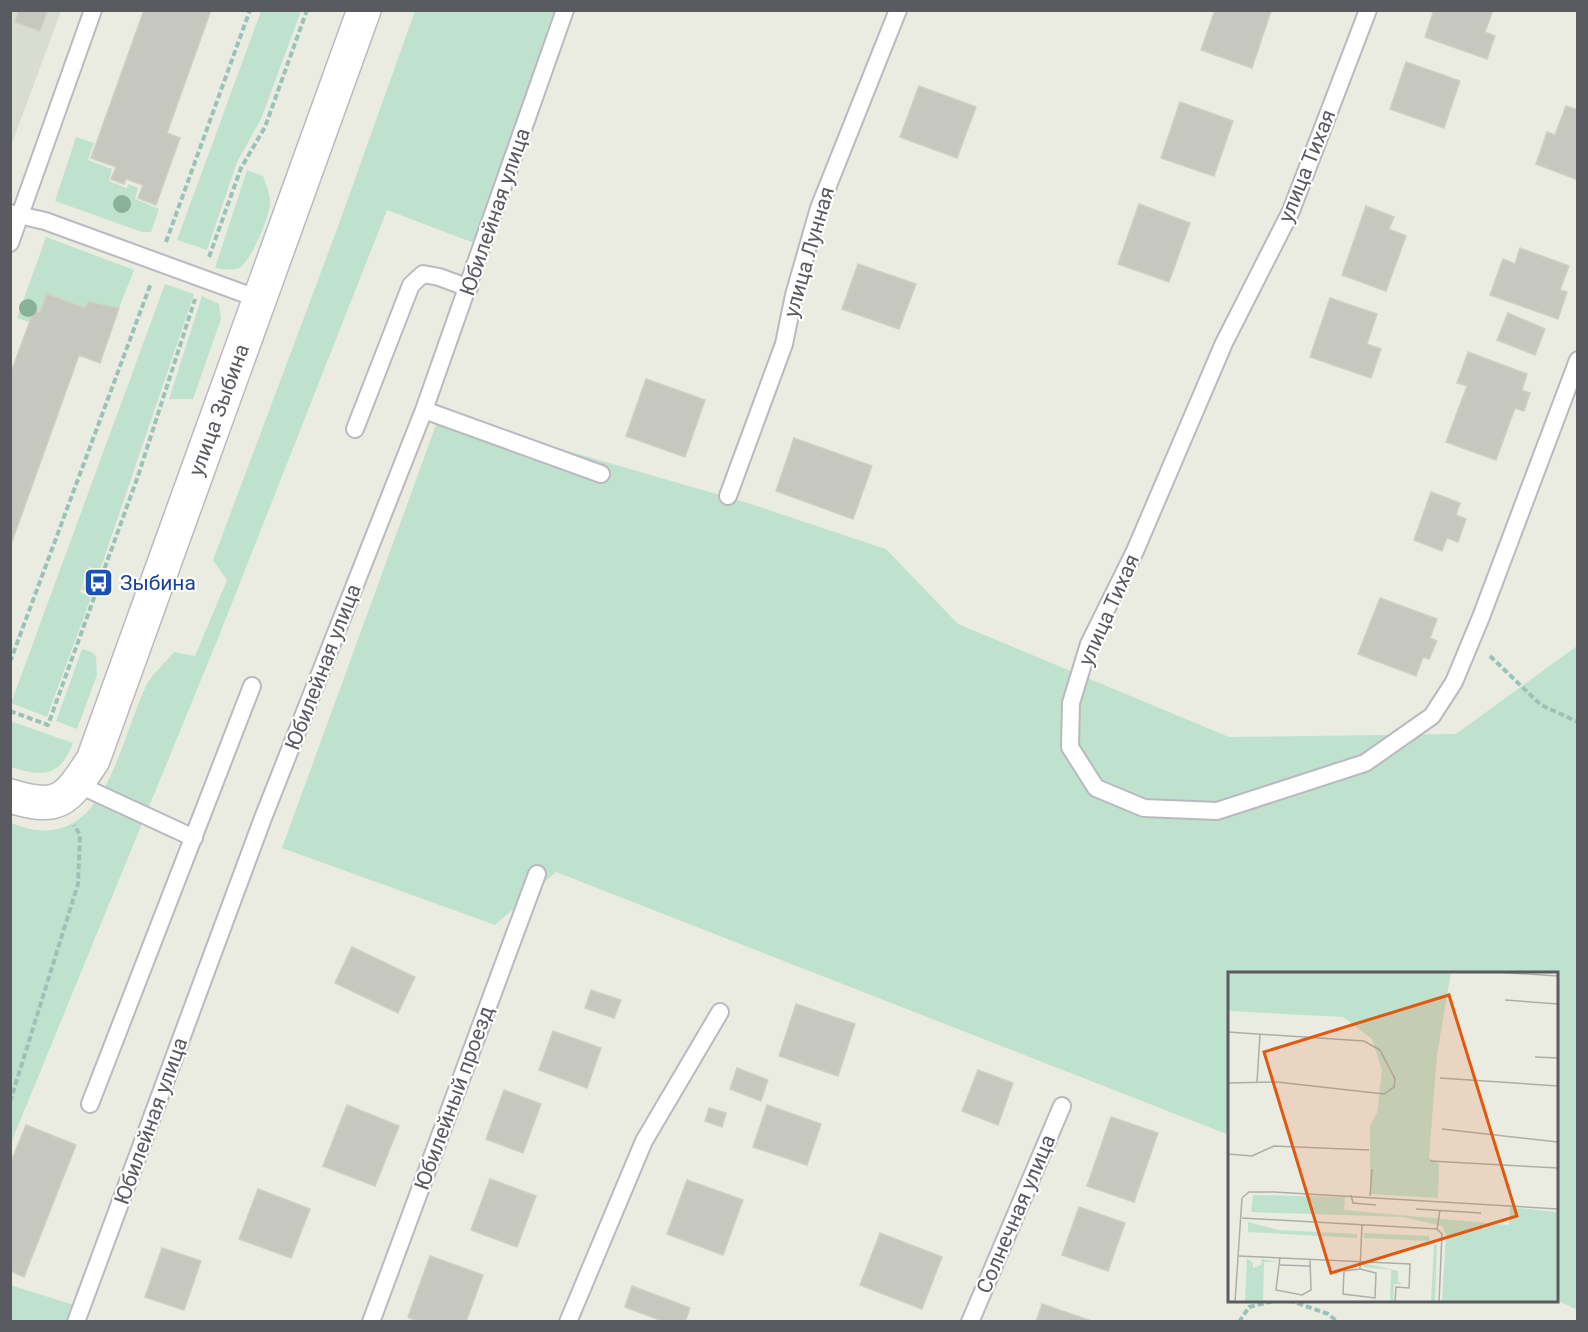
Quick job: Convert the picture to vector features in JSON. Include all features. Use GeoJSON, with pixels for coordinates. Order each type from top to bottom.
{"type":"FeatureCollection","features":[{"type":"Feature","properties":{"kind":"street","name":"улица Зыбина"},"geometry":{"type":"LineString","coordinates":[[68,793],[93,760],[364,10]]}},
{"type":"Feature","properties":{"kind":"street"},"geometry":{"type":"LineString","coordinates":[[10,796],[36,804],[68,793]]}},
{"type":"Feature","properties":{"kind":"lane"},"geometry":{"type":"LineString","coordinates":[[10,243],[15,214],[93,10]]}},
{"type":"Feature","properties":{"kind":"lane","name":"Юбилейная улица"},"geometry":{"type":"LineString","coordinates":[[76,1322],[263,818],[424,410],[469,288],[565,10]]}},
{"type":"Feature","properties":{"kind":"lane","name":"улица Лунная"},"geometry":{"type":"LineString","coordinates":[[728,496],[784,344],[794,295],[819,208],[898,10]]}},
{"type":"Feature","properties":{"kind":"lane","name":"улица Тихая"},"geometry":{"type":"LineString","coordinates":[[1368,10],[1290,211],[1224,343],[1135,551],[1089,644],[1071,703],[1070,747],[1096,788],[1144,808],[1217,811],[1365,763],[1432,716],[1454,682],[1578,360]]}},
{"type":"Feature","properties":{"kind":"lane"},"geometry":{"type":"LineString","coordinates":[[15,214],[45,221],[260,299]]}},
{"type":"Feature","properties":{"kind":"lane"},"geometry":{"type":"LineString","coordinates":[[356,429],[411,285],[423,274],[469,288]]}},
{"type":"Feature","properties":{"kind":"lane"},"geometry":{"type":"LineString","coordinates":[[424,410],[601,474]]}},
{"type":"Feature","properties":{"kind":"lane"},"geometry":{"type":"LineString","coordinates":[[90,1104],[252,686]]}},
{"type":"Feature","properties":{"kind":"lane"},"geometry":{"type":"LineString","coordinates":[[68,793],[194,838]]}},
{"type":"Feature","properties":{"kind":"lane","name":"Юбилейный проезд"},"geometry":{"type":"LineString","coordinates":[[371,1322],[537,874]]}},
{"type":"Feature","properties":{"kind":"lane"},"geometry":{"type":"LineString","coordinates":[[568,1322],[644,1140],[720,1012]]}},
{"type":"Feature","properties":{"kind":"lane","name":"Солнечная улица"},"geometry":{"type":"LineString","coordinates":[[970,1322],[1062,1106]]}},
{"type":"Feature","properties":{"kind":"path"},"geometry":{"type":"LineString","coordinates":[[10,662],[250,10]]}},
{"type":"Feature","properties":{"kind":"path"},"geometry":{"type":"LineString","coordinates":[[10,711],[48,725],[138,476],[201,279],[241,168],[265,127],[307,10]]}},
{"type":"Feature","properties":{"kind":"path"},"geometry":{"type":"LineString","coordinates":[[1472,638],[1540,705],[1578,722]]}},
{"type":"Feature","properties":{"kind":"path"},"geometry":{"type":"LineString","coordinates":[[10,1102],[78,884],[80,835],[68,793]]}},
{"type":"Feature","properties":{"kind":"path"},"geometry":{"type":"LineString","coordinates":[[1239,1322],[1250,1307],[1270,1302]]}},
{"type":"Feature","properties":{"kind":"path"},"geometry":{"type":"LineString","coordinates":[[1295,1302],[1328,1314],[1338,1322]]}},
{"type":"Feature","properties":{"kind":"shaded area"},"geometry":{"type":"Polygon","coordinates":[[[11,11],[61,11],[11,146],[11,11]]]}},
{"type":"Feature","properties":{"kind":"green space"},"geometry":{"type":"Polygon","coordinates":[[[261,11],[301,11],[261,119],[237,162],[207,250],[177,240],[261,11]]]}},
{"type":"Feature","properties":{"kind":"green space"},"geometry":{"type":"Polygon","coordinates":[[[415,11],[554,11],[474,243],[387,210],[219,636],[11,1143],[11,823],[43,830],[68,826],[87,812],[103,790],[116,764],[147,684],[174,652],[195,656],[227,580],[213,560],[339,224],[415,11]]]}},
{"type":"Feature","properties":{"kind":"green space"},"geometry":{"type":"Polygon","coordinates":[[[76,137],[94,143],[88,160],[112,169],[109,181],[127,188],[128,184],[138,188],[135,199],[159,209],[151,232],[142,232],[55,201],[76,137]]]}},
{"type":"Feature","properties":{"kind":"green space"},"geometry":{"type":"Polygon","coordinates":[[[247,170],[263,176],[270,201],[269,210],[259,239],[244,264],[239,268],[227,270],[215,268],[247,170]]]}},
{"type":"Feature","properties":{"kind":"green space"},"geometry":{"type":"Polygon","coordinates":[[[46,237],[134,270],[119,308],[88,302],[85,308],[40,313],[34,310],[30,322],[17,318],[46,237]]]}},
{"type":"Feature","properties":{"kind":"green space"},"geometry":{"type":"Polygon","coordinates":[[[165,284],[194,294],[100,570],[89,567],[80,592],[91,597],[47,717],[11,703],[165,284]]]}},
{"type":"Feature","properties":{"kind":"green space"},"geometry":{"type":"Polygon","coordinates":[[[202,296],[219,304],[221,319],[193,399],[169,399],[202,296]]]}},
{"type":"Feature","properties":{"kind":"green space"},"geometry":{"type":"Polygon","coordinates":[[[440,414],[751,504],[886,549],[958,624],[1229,737],[1456,734],[1577,646],[1577,1310],[1558,1300],[1558,972],[1228,972],[1228,1135],[556,872],[495,925],[282,848],[440,414]]]}},
{"type":"Feature","properties":{"kind":"green space"},"geometry":{"type":"Polygon","coordinates":[[[82,649],[92,652],[96,657],[97,675],[77,729],[56,721],[82,649]]]}},
{"type":"Feature","properties":{"kind":"green space"},"geometry":{"type":"Polygon","coordinates":[[[10,721],[73,743],[68,754],[56,768],[49,772],[32,772],[11,767],[10,721]]]}},
{"type":"Feature","properties":{"kind":"green space"},"geometry":{"type":"Polygon","coordinates":[[[10,1285],[74,1305],[67,1321],[11,1321],[10,1285]]]}},
{"type":"Feature","properties":{"kind":"building"},"geometry":{"type":"Polygon","coordinates":[[[19,10],[48,10],[40,31],[15,22],[19,10]]]}},
{"type":"Feature","properties":{"kind":"building"},"geometry":{"type":"Polygon","coordinates":[[[144,10],[211,10],[167,133],[180,138],[156,205],[138,198],[143,185],[126,179],[124,184],[111,179],[116,167],[91,158],[144,10]]]}},
{"type":"Feature","properties":{"kind":"building"},"geometry":{"type":"Polygon","coordinates":[[[1215,10],[1271,11],[1252,68],[1201,50],[1215,10]]]}},
{"type":"Feature","properties":{"kind":"building"},"geometry":{"type":"Polygon","coordinates":[[[1434,10],[1493,10],[1485,32],[1495,36],[1487,59],[1425,37],[1434,10]]]}},
{"type":"Feature","properties":{"kind":"building"},"geometry":{"type":"Polygon","coordinates":[[[1406,62],[1460,81],[1444,128],[1390,109],[1406,62]]]}},
{"type":"Feature","properties":{"kind":"building"},"geometry":{"type":"Polygon","coordinates":[[[919,86],[976,107],[957,158],[900,137],[919,86]]]}},
{"type":"Feature","properties":{"kind":"building"},"geometry":{"type":"Polygon","coordinates":[[[1180,102],[1233,121],[1214,176],[1161,158],[1180,102]]]}},
{"type":"Feature","properties":{"kind":"building"},"geometry":{"type":"Polygon","coordinates":[[[1566,106],[1578,110],[1578,180],[1536,164],[1547,132],[1555,135],[1566,106]]]}},
{"type":"Feature","properties":{"kind":"building"},"geometry":{"type":"Polygon","coordinates":[[[1139,204],[1190,223],[1169,282],[1118,264],[1139,204]]]}},
{"type":"Feature","properties":{"kind":"building"},"geometry":{"type":"Polygon","coordinates":[[[1366,206],[1394,217],[1389,229],[1406,236],[1386,291],[1342,275],[1366,206]]]}},
{"type":"Feature","properties":{"kind":"building"},"geometry":{"type":"Polygon","coordinates":[[[1520,248],[1569,266],[1560,290],[1567,292],[1558,319],[1490,295],[1503,259],[1515,264],[1520,248]]]}},
{"type":"Feature","properties":{"kind":"building"},"geometry":{"type":"Polygon","coordinates":[[[858,264],[916,284],[899,329],[842,309],[858,264]]]}},
{"type":"Feature","properties":{"kind":"building"},"geometry":{"type":"Polygon","coordinates":[[[47,294],[85,308],[88,302],[119,308],[100,363],[79,355],[10,547],[10,375],[34,310],[40,313],[47,294]]]}},
{"type":"Feature","properties":{"kind":"building"},"geometry":{"type":"Polygon","coordinates":[[[1330,298],[1377,314],[1367,344],[1381,349],[1371,378],[1310,357],[1330,298]]]}},
{"type":"Feature","properties":{"kind":"building"},"geometry":{"type":"Polygon","coordinates":[[[1508,313],[1545,329],[1535,355],[1497,340],[1508,313]]]}},
{"type":"Feature","properties":{"kind":"building"},"geometry":{"type":"Polygon","coordinates":[[[1468,352],[1527,374],[1522,390],[1530,393],[1524,411],[1515,408],[1496,460],[1446,442],[1467,386],[1457,383],[1468,352]]]}},
{"type":"Feature","properties":{"kind":"building"},"geometry":{"type":"Polygon","coordinates":[[[646,379],[705,400],[685,457],[626,436],[646,379]]]}},
{"type":"Feature","properties":{"kind":"building"},"geometry":{"type":"Polygon","coordinates":[[[794,438],[872,466],[853,519],[776,491],[794,438]]]}},
{"type":"Feature","properties":{"kind":"building"},"geometry":{"type":"Polygon","coordinates":[[[1431,492],[1460,503],[1456,515],[1466,519],[1458,542],[1447,538],[1442,551],[1414,540],[1431,492]]]}},
{"type":"Feature","properties":{"kind":"building"},"geometry":{"type":"Polygon","coordinates":[[[90,570],[97,572],[90,592],[83,589],[90,570]]]}},
{"type":"Feature","properties":{"kind":"building"},"geometry":{"type":"Polygon","coordinates":[[[1380,598],[1437,619],[1430,638],[1437,641],[1429,659],[1423,657],[1416,676],[1358,654],[1380,598]]]}},
{"type":"Feature","properties":{"kind":"building"},"geometry":{"type":"Polygon","coordinates":[[[352,947],[415,977],[398,1013],[335,983],[352,947]]]}},
{"type":"Feature","properties":{"kind":"building"},"geometry":{"type":"Polygon","coordinates":[[[591,990],[621,1000],[614,1018],[585,1008],[591,990]]]}},
{"type":"Feature","properties":{"kind":"building"},"geometry":{"type":"Polygon","coordinates":[[[796,1004],[855,1024],[838,1076],[779,1056],[796,1004]]]}},
{"type":"Feature","properties":{"kind":"building"},"geometry":{"type":"Polygon","coordinates":[[[553,1031],[601,1048],[587,1088],[539,1070],[553,1031]]]}},
{"type":"Feature","properties":{"kind":"building"},"geometry":{"type":"Polygon","coordinates":[[[737,1068],[768,1080],[761,1101],[730,1089],[737,1068]]]}},
{"type":"Feature","properties":{"kind":"building"},"geometry":{"type":"Polygon","coordinates":[[[978,1070],[1013,1083],[998,1125],[962,1111],[978,1070]]]}},
{"type":"Feature","properties":{"kind":"building"},"geometry":{"type":"Polygon","coordinates":[[[504,1090],[541,1104],[523,1153],[486,1139],[504,1090]]]}},
{"type":"Feature","properties":{"kind":"building"},"geometry":{"type":"Polygon","coordinates":[[[347,1105],[399,1126],[375,1186],[323,1166],[347,1105]]]}},
{"type":"Feature","properties":{"kind":"building"},"geometry":{"type":"Polygon","coordinates":[[[767,1105],[821,1124],[807,1165],[753,1147],[767,1105]]]}},
{"type":"Feature","properties":{"kind":"building"},"geometry":{"type":"Polygon","coordinates":[[[709,1108],[726,1113],[722,1127],[705,1121],[709,1108]]]}},
{"type":"Feature","properties":{"kind":"building"},"geometry":{"type":"Polygon","coordinates":[[[1111,1117],[1158,1133],[1134,1202],[1087,1186],[1111,1117]]]}},
{"type":"Feature","properties":{"kind":"building"},"geometry":{"type":"Polygon","coordinates":[[[26,1125],[76,1145],[24,1277],[10,1271],[10,1164],[26,1125]]]}},
{"type":"Feature","properties":{"kind":"building"},"geometry":{"type":"Polygon","coordinates":[[[490,1179],[536,1196],[517,1247],[471,1230],[490,1179]]]}},
{"type":"Feature","properties":{"kind":"building"},"geometry":{"type":"Polygon","coordinates":[[[687,1180],[743,1200],[723,1255],[667,1234],[687,1180]]]}},
{"type":"Feature","properties":{"kind":"building"},"geometry":{"type":"Polygon","coordinates":[[[258,1189],[310,1209],[291,1258],[239,1239],[258,1189]]]}},
{"type":"Feature","properties":{"kind":"building"},"geometry":{"type":"Polygon","coordinates":[[[1079,1207],[1125,1223],[1108,1271],[1062,1255],[1079,1207]]]}},
{"type":"Feature","properties":{"kind":"building"},"geometry":{"type":"Polygon","coordinates":[[[880,1233],[942,1257],[922,1309],[860,1285],[880,1233]]]}},
{"type":"Feature","properties":{"kind":"building"},"geometry":{"type":"Polygon","coordinates":[[[162,1248],[201,1261],[184,1310],[145,1297],[162,1248]]]}},
{"type":"Feature","properties":{"kind":"building"},"geometry":{"type":"Polygon","coordinates":[[[430,1256],[483,1275],[466,1322],[419,1322],[408,1317],[430,1256]]]}},
{"type":"Feature","properties":{"kind":"building"},"geometry":{"type":"Polygon","coordinates":[[[632,1286],[690,1308],[685,1322],[665,1322],[625,1307],[632,1286]]]}},
{"type":"Feature","properties":{"kind":"building"},"geometry":{"type":"Polygon","coordinates":[[[1042,1304],[1089,1320],[1089,1322],[1036,1322],[1042,1304]]]}},
{"type":"Feature","properties":{"kind":"place","name":"Зыбина"},"geometry":{"type":"Point","coordinates":[99,583]}}]}
